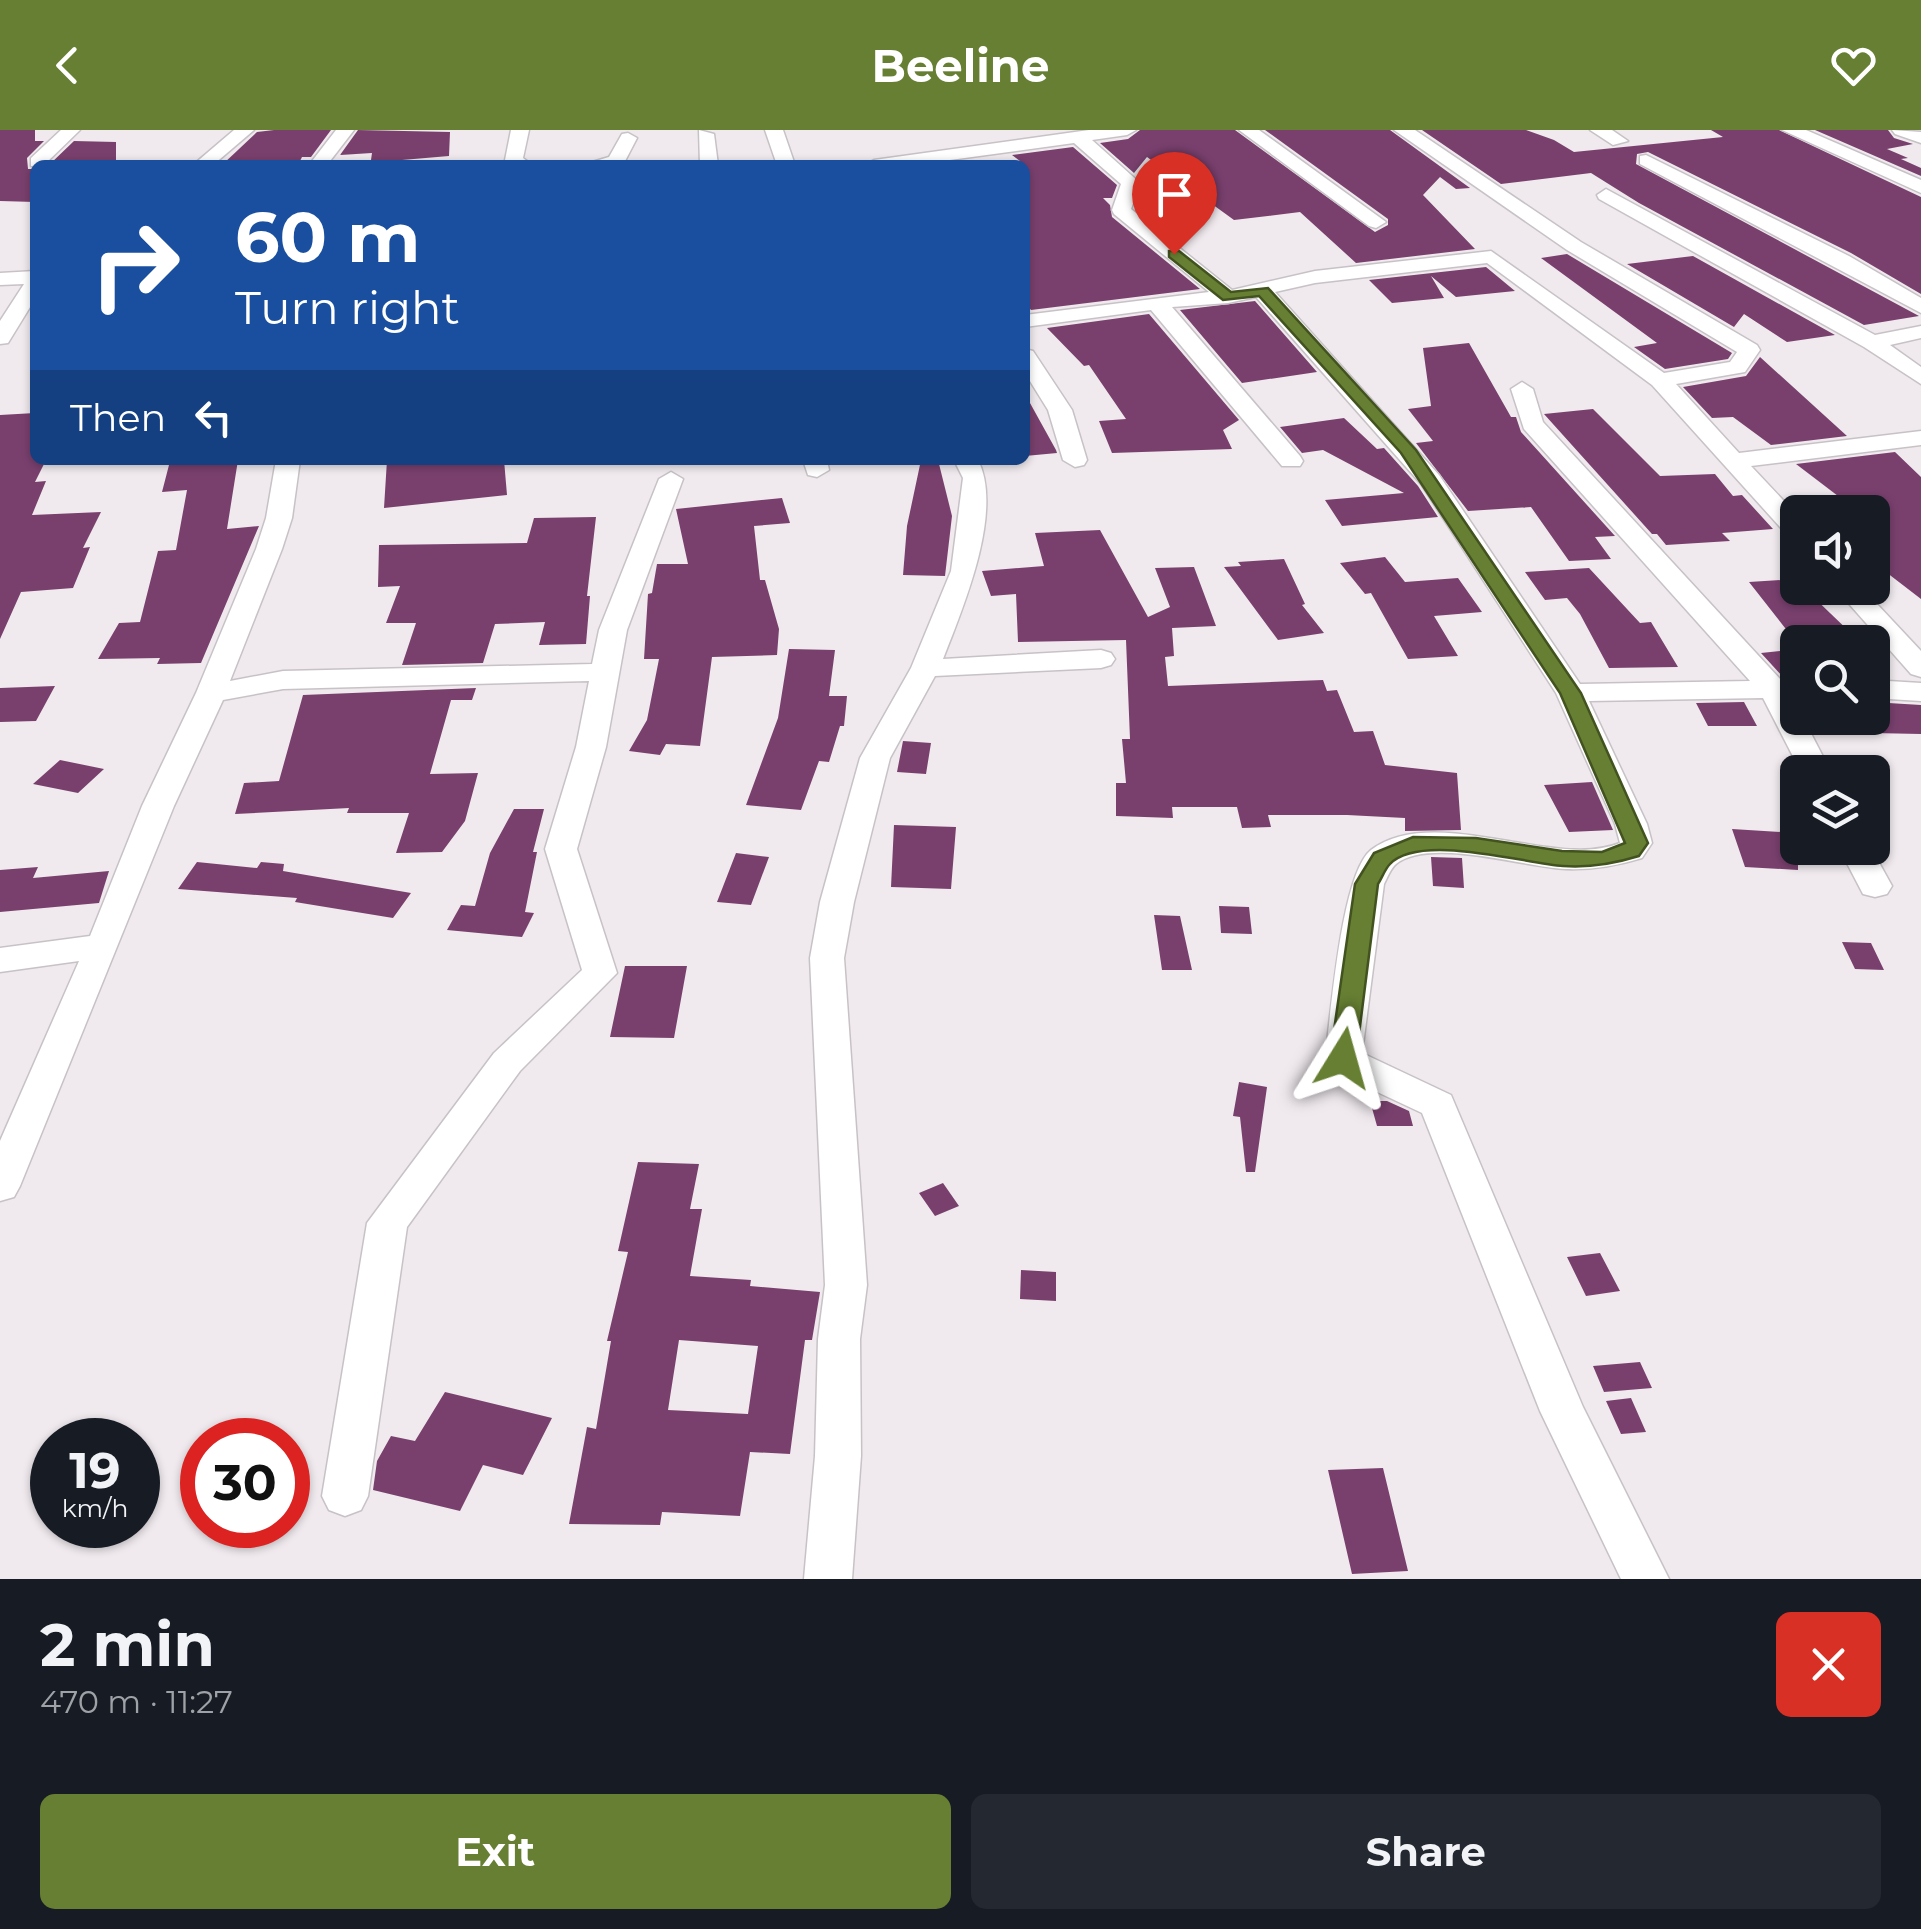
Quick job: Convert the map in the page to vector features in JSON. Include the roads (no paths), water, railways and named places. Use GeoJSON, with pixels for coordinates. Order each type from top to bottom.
{"type":"FeatureCollection","features":[{"type":"Feature","properties":{"kind":"street"},"geometry":{"type":"LineString","coordinates":[[39,160],[71,130]]}},
{"type":"Feature","properties":{"kind":"street"},"geometry":{"type":"LineString","coordinates":[[208,160],[244,130]]}},
{"type":"Feature","properties":{"kind":"street"},"geometry":{"type":"LineString","coordinates":[[322,160],[345,130]]}},
{"type":"Feature","properties":{"kind":"street"},"geometry":{"type":"LineString","coordinates":[[514,160],[520,130]]}},
{"type":"Feature","properties":{"kind":"street"},"geometry":{"type":"LineString","coordinates":[[774,130],[784,160]]}},
{"type":"Feature","properties":{"kind":"street"},"geometry":{"type":"LineString","coordinates":[[995,130],[1012,145]]}},
{"type":"Feature","properties":{"kind":"street"},"geometry":{"type":"LineString","coordinates":[[927,160],[1127,130]]}},
{"type":"Feature","properties":{"kind":"street"},"geometry":{"type":"LineString","coordinates":[[1248,130],[1376,222]]}},
{"type":"Feature","properties":{"kind":"street"},"geometry":{"type":"LineString","coordinates":[[1403,130],[1574,246],[1749,350],[1736,368],[1660,380]]}},
{"type":"Feature","properties":{"kind":"street"},"geometry":{"type":"LineString","coordinates":[[1599,130],[1619,141]]}},
{"type":"Feature","properties":{"kind":"street"},"geometry":{"type":"LineString","coordinates":[[1791,130],[1921,187]]}},
{"type":"Feature","properties":{"kind":"street"},"geometry":{"type":"LineString","coordinates":[[1901,130],[1921,138]]}},
{"type":"Feature","properties":{"kind":"street"},"geometry":{"type":"LineString","coordinates":[[705,134],[709,160]]}},
{"type":"Feature","properties":{"kind":"street"},"geometry":{"type":"LineString","coordinates":[[617,160],[628,138]]}},
{"type":"Feature","properties":{"kind":"street"},"geometry":{"type":"LineString","coordinates":[[1079,138],[1131,183],[1121,210],[1228,297]]}},
{"type":"Feature","properties":{"kind":"street"},"geometry":{"type":"LineString","coordinates":[[1646,160],[1842,260],[1921,307]]}},
{"type":"Feature","properties":{"kind":"street"},"geometry":{"type":"LineString","coordinates":[[1606,195],[1872,342],[1921,377]]}},
{"type":"Feature","properties":{"kind":"street"},"geometry":{"type":"LineString","coordinates":[[1030,319],[1228,297],[1315,277],[1490,257],[1660,380],[1780,512]]}},
{"type":"Feature","properties":{"kind":"street"},"geometry":{"type":"LineString","coordinates":[[0,278],[30,280]]}},
{"type":"Feature","properties":{"kind":"street"},"geometry":{"type":"LineString","coordinates":[[0,338],[30,288]]}},
{"type":"Feature","properties":{"kind":"street"},"geometry":{"type":"LineString","coordinates":[[1262,292],[1430,480],[1570,693],[1636,843],[1631,851],[1603,859],[1413,844],[1382,858],[1367,884],[1343,1058],[1358,1071],[1416,1088],[1438,1105],[1562,1411],[1644,1579]]}},
{"type":"Feature","properties":{"kind":"street"},"geometry":{"type":"LineString","coordinates":[[1157,303],[1290,461]]}},
{"type":"Feature","properties":{"kind":"street"},"geometry":{"type":"LineString","coordinates":[[1872,342],[1921,332]]}},
{"type":"Feature","properties":{"kind":"street"},"geometry":{"type":"LineString","coordinates":[[1030,364],[1060,410],[1076,460]]}},
{"type":"Feature","properties":{"kind":"street"},"geometry":{"type":"LineString","coordinates":[[1522,390],[1532,424],[1780,684]]}},
{"type":"Feature","properties":{"kind":"street"},"geometry":{"type":"LineString","coordinates":[[1734,462],[1921,438]]}},
{"type":"Feature","properties":{"kind":"street"},"geometry":{"type":"LineString","coordinates":[[0,1186],[104,946],[158,806],[212,692],[279,518],[287,465]]}},
{"type":"Feature","properties":{"kind":"street"},"geometry":{"type":"LineString","coordinates":[[828,1579],[838,1456],[839,1339],[846,1285],[828,1035],[827,958],[841,886],[875,758],[924,668],[964,571],[976,478],[969,465]]}},
{"type":"Feature","properties":{"kind":"street"},"geometry":{"type":"LineString","coordinates":[[344,1496],[387,1223],[506,1062],[600,973],[560,850],[591,747],[613,630],[671,479]]}},
{"type":"Feature","properties":{"kind":"street"},"geometry":{"type":"LineString","coordinates":[[1864,605],[1921,668]]}},
{"type":"Feature","properties":{"kind":"street"},"geometry":{"type":"LineString","coordinates":[[924,668],[1101,658]]}},
{"type":"Feature","properties":{"kind":"street"},"geometry":{"type":"LineString","coordinates":[[212,692],[283,680],[604,672]]}},
{"type":"Feature","properties":{"kind":"street"},"geometry":{"type":"LineString","coordinates":[[1570,693],[1780,689]]}},
{"type":"Feature","properties":{"kind":"street"},"geometry":{"type":"LineString","coordinates":[[1890,691],[1921,692]]}},
{"type":"Feature","properties":{"kind":"street"},"geometry":{"type":"LineString","coordinates":[[1864,865],[1875,886]]}},
{"type":"Feature","properties":{"kind":"street"},"geometry":{"type":"LineString","coordinates":[[0,960],[104,946]]}}]}
